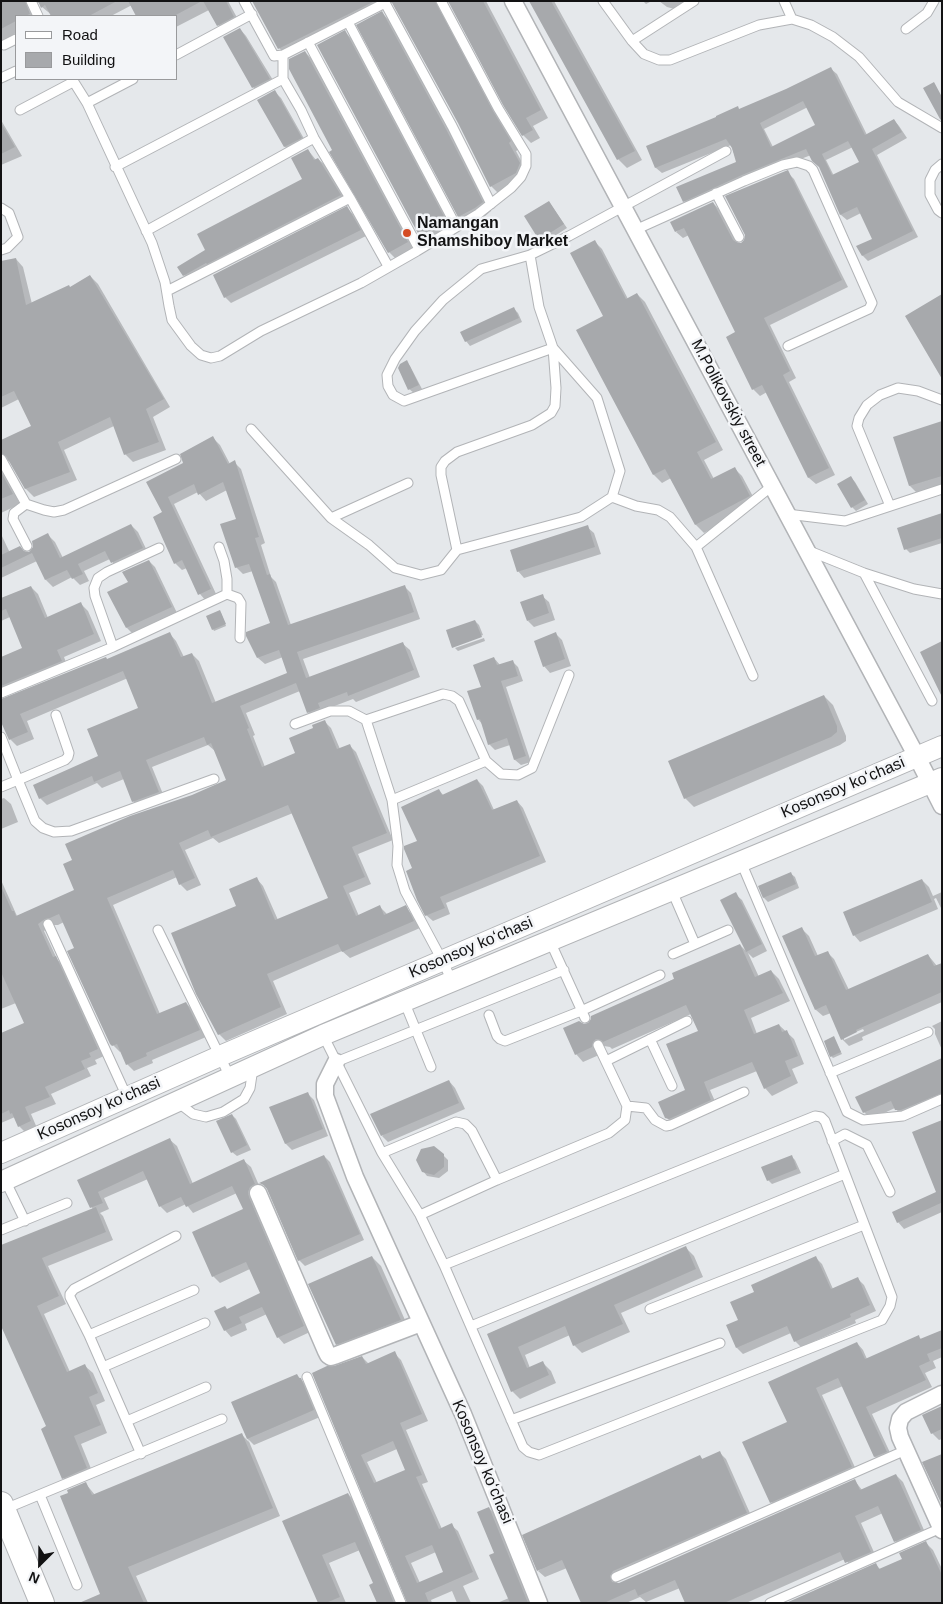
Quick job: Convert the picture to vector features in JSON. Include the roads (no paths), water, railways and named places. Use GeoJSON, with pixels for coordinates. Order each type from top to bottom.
{"type":"FeatureCollection","features":[{"type":"Feature","properties":{"kind":"main road"},"geometry":{"type":"LineString","coordinates":[[2,1507],[42,1603]]}},
{"type":"Feature","properties":{"kind":"street","name":"M.Polikovskiy street"},"geometry":{"type":"LineString","coordinates":[[513,1],[917,757],[936,780],[942,806]]}},
{"type":"Feature","properties":{"kind":"street","name":"Kosonsoy koʻchasi"},"geometry":{"type":"LineString","coordinates":[[1,1153],[220,1056],[942,746]]}},
{"type":"Feature","properties":{"kind":"street","name":"Kosonsoy koʻchasi"},"geometry":{"type":"LineString","coordinates":[[3,1181],[323,1035],[936,780]]}},
{"type":"Feature","properties":{"kind":"street","name":"Kosonsoy koʻchasi"},"geometry":{"type":"LineString","coordinates":[[336,1062],[326,1084],[325,1096],[355,1177],[462,1414],[539,1603]]}},
{"type":"Feature","properties":{"kind":"street"},"geometry":{"type":"LineString","coordinates":[[258,1193],[328,1355],[334,1356],[421,1323]]}},
{"type":"Feature","properties":{"kind":"street"},"geometry":{"type":"LineString","coordinates":[[941,1529],[898,1432],[898,1423],[903,1415],[911,1409],[942,1394]]}},
{"type":"Feature","properties":{"kind":"lane"},"geometry":{"type":"LineString","coordinates":[[31,1],[38,15]]}},
{"type":"Feature","properties":{"kind":"lane"},"geometry":{"type":"LineString","coordinates":[[244,1],[274,56],[283,55],[384,2],[452,126],[491,204]]}},
{"type":"Feature","properties":{"kind":"lane"},"geometry":{"type":"LineString","coordinates":[[20,110],[72,80],[87,104],[162,268],[172,320],[190,346],[201,355],[211,358],[220,356],[261,331],[361,283],[478,214],[511,188],[521,177],[526,166],[526,154],[498,108],[442,1]]}},
{"type":"Feature","properties":{"kind":"lane"},"geometry":{"type":"LineString","coordinates":[[603,1],[644,54],[659,60],[670,60],[759,24],[792,19],[811,25],[833,37],[859,57],[898,102],[942,128]]}},
{"type":"Feature","properties":{"kind":"lane"},"geometry":{"type":"LineString","coordinates":[[632,40],[694,1]]}},
{"type":"Feature","properties":{"kind":"lane"},"geometry":{"type":"LineString","coordinates":[[784,1],[792,19]]}},
{"type":"Feature","properties":{"kind":"lane"},"geometry":{"type":"LineString","coordinates":[[906,29],[927,13],[934,1]]}},
{"type":"Feature","properties":{"kind":"lane"},"geometry":{"type":"LineString","coordinates":[[178,54],[252,14]]}},
{"type":"Feature","properties":{"kind":"lane"},"geometry":{"type":"LineString","coordinates":[[348,22],[456,226]]}},
{"type":"Feature","properties":{"kind":"lane"},"geometry":{"type":"LineString","coordinates":[[4,46],[15,40]]}},
{"type":"Feature","properties":{"kind":"lane"},"geometry":{"type":"LineString","coordinates":[[308,42],[419,249]]}},
{"type":"Feature","properties":{"kind":"lane"},"geometry":{"type":"LineString","coordinates":[[283,55],[283,79],[301,110],[314,138],[388,266]]}},
{"type":"Feature","properties":{"kind":"lane"},"geometry":{"type":"LineString","coordinates":[[1,78],[15,71]]}},
{"type":"Feature","properties":{"kind":"lane"},"geometry":{"type":"LineString","coordinates":[[115,167],[283,79]]}},
{"type":"Feature","properties":{"kind":"lane"},"geometry":{"type":"LineString","coordinates":[[87,104],[131,80]]}},
{"type":"Feature","properties":{"kind":"lane"},"geometry":{"type":"LineString","coordinates":[[146,231],[314,138]]}},
{"type":"Feature","properties":{"kind":"lane"},"geometry":{"type":"LineString","coordinates":[[553,348],[404,401],[393,395],[388,386],[387,375],[415,331],[443,300],[481,269],[530,255],[569,236],[726,150]]}},
{"type":"Feature","properties":{"kind":"lane"},"geometry":{"type":"LineString","coordinates":[[635,230],[759,174],[791,163],[804,163],[814,170],[872,303],[869,309],[788,346]]}},
{"type":"Feature","properties":{"kind":"lane"},"geometry":{"type":"LineString","coordinates":[[942,164],[935,170],[930,180],[930,195],[938,210],[942,213]]}},
{"type":"Feature","properties":{"kind":"lane"},"geometry":{"type":"LineString","coordinates":[[716,193],[739,237]]}},
{"type":"Feature","properties":{"kind":"lane"},"geometry":{"type":"LineString","coordinates":[[167,291],[350,198]]}},
{"type":"Feature","properties":{"kind":"lane"},"geometry":{"type":"LineString","coordinates":[[1,208],[10,213],[18,237],[7,248],[1,250]]}},
{"type":"Feature","properties":{"kind":"lane"},"geometry":{"type":"LineString","coordinates":[[457,550],[441,475],[442,467],[450,456],[457,452],[532,425],[551,413],[555,406],[556,388],[553,348],[539,307],[530,255]]}},
{"type":"Feature","properties":{"kind":"lane"},"geometry":{"type":"LineString","coordinates":[[251,429],[331,518],[369,545],[395,568],[421,575],[441,570],[457,550],[581,517],[612,497],[620,471],[597,398],[553,348]]}},
{"type":"Feature","properties":{"kind":"lane"},"geometry":{"type":"LineString","coordinates":[[890,506],[857,426],[859,418],[867,406],[880,395],[898,388],[918,391],[942,400]]}},
{"type":"Feature","properties":{"kind":"lane"},"geometry":{"type":"LineString","coordinates":[[1,459],[26,504],[54,512],[64,510],[176,458]]}},
{"type":"Feature","properties":{"kind":"lane"},"geometry":{"type":"LineString","coordinates":[[331,518],[408,483]]}},
{"type":"Feature","properties":{"kind":"lane"},"geometry":{"type":"LineString","coordinates":[[696,547],[772,486]]}},
{"type":"Feature","properties":{"kind":"lane"},"geometry":{"type":"LineString","coordinates":[[787,514],[845,521],[942,488]]}},
{"type":"Feature","properties":{"kind":"lane"},"geometry":{"type":"LineString","coordinates":[[612,497],[636,506],[658,510],[670,517],[696,547],[753,676]]}},
{"type":"Feature","properties":{"kind":"lane"},"geometry":{"type":"LineString","coordinates":[[26,504],[14,513],[13,519],[27,546]]}},
{"type":"Feature","properties":{"kind":"lane"},"geometry":{"type":"LineString","coordinates":[[219,547],[224,561],[227,594]]}},
{"type":"Feature","properties":{"kind":"lane"},"geometry":{"type":"LineString","coordinates":[[113,647],[95,596],[94,588],[98,578],[106,572],[158,548]]}},
{"type":"Feature","properties":{"kind":"lane"},"geometry":{"type":"LineString","coordinates":[[806,550],[864,573],[914,589],[942,594]]}},
{"type":"Feature","properties":{"kind":"lane"},"geometry":{"type":"LineString","coordinates":[[864,573],[932,701]]}},
{"type":"Feature","properties":{"kind":"lane"},"geometry":{"type":"LineString","coordinates":[[1,692],[113,647],[227,594],[238,598],[241,603],[240,638]]}},
{"type":"Feature","properties":{"kind":"lane"},"geometry":{"type":"LineString","coordinates":[[366,720],[443,694],[452,696],[459,701],[486,761],[501,774],[518,776],[532,768],[569,675]]}},
{"type":"Feature","properties":{"kind":"lane"},"geometry":{"type":"LineString","coordinates":[[295,724],[330,711],[349,711],[366,720],[392,800],[398,846],[397,865],[405,891],[452,981]]}},
{"type":"Feature","properties":{"kind":"lane"},"geometry":{"type":"LineString","coordinates":[[1,787],[68,757],[69,754],[56,715]]}},
{"type":"Feature","properties":{"kind":"lane"},"geometry":{"type":"LineString","coordinates":[[1,737],[35,821],[43,828],[54,832],[70,831],[92,824],[214,779]]}},
{"type":"Feature","properties":{"kind":"lane"},"geometry":{"type":"LineString","coordinates":[[392,800],[486,761]]}},
{"type":"Feature","properties":{"kind":"lane"},"geometry":{"type":"LineString","coordinates":[[742,862],[847,1112],[863,1120],[903,1116],[942,1099]]}},
{"type":"Feature","properties":{"kind":"lane"},"geometry":{"type":"LineString","coordinates":[[672,890],[695,944]]}},
{"type":"Feature","properties":{"kind":"lane"},"geometry":{"type":"LineString","coordinates":[[48,924],[127,1098]]}},
{"type":"Feature","properties":{"kind":"lane"},"geometry":{"type":"LineString","coordinates":[[158,930],[230,1077]]}},
{"type":"Feature","properties":{"kind":"lane"},"geometry":{"type":"LineString","coordinates":[[673,954],[728,930]]}},
{"type":"Feature","properties":{"kind":"lane"},"geometry":{"type":"LineString","coordinates":[[550,941],[583,1015]]}},
{"type":"Feature","properties":{"kind":"lane"},"geometry":{"type":"LineString","coordinates":[[336,1062],[564,970]]}},
{"type":"Feature","properties":{"kind":"lane"},"geometry":{"type":"LineString","coordinates":[[489,1015],[496,1036],[505,1041],[583,1015],[660,975]]}},
{"type":"Feature","properties":{"kind":"lane"},"geometry":{"type":"LineString","coordinates":[[404,1001],[431,1067]]}},
{"type":"Feature","properties":{"kind":"lane"},"geometry":{"type":"LineString","coordinates":[[606,1061],[687,1021]]}},
{"type":"Feature","properties":{"kind":"lane"},"geometry":{"type":"LineString","coordinates":[[830,1073],[928,1032]]}},
{"type":"Feature","properties":{"kind":"lane"},"geometry":{"type":"LineString","coordinates":[[323,1035],[382,1153],[420,1215],[444,1264],[523,1447],[529,1452],[539,1455],[882,1320],[890,1306],[892,1297],[823,1118],[815,1116],[444,1264]]}},
{"type":"Feature","properties":{"kind":"lane"},"geometry":{"type":"LineString","coordinates":[[650,1040],[672,1086]]}},
{"type":"Feature","properties":{"kind":"lane"},"geometry":{"type":"LineString","coordinates":[[420,1215],[609,1133],[625,1120],[627,1106],[598,1045]]}},
{"type":"Feature","properties":{"kind":"lane"},"geometry":{"type":"LineString","coordinates":[[176,1101],[193,1114],[206,1117],[223,1112],[244,1099],[250,1088],[253,1066]]}},
{"type":"Feature","properties":{"kind":"lane"},"geometry":{"type":"LineString","coordinates":[[627,1106],[646,1108],[655,1120],[666,1126],[744,1092]]}},
{"type":"Feature","properties":{"kind":"lane"},"geometry":{"type":"LineString","coordinates":[[382,1153],[456,1122],[465,1124],[472,1131],[497,1180]]}},
{"type":"Feature","properties":{"kind":"lane"},"geometry":{"type":"LineString","coordinates":[[832,1141],[845,1134],[867,1145],[890,1192]]}},
{"type":"Feature","properties":{"kind":"lane"},"geometry":{"type":"LineString","coordinates":[[471,1326],[845,1174]]}},
{"type":"Feature","properties":{"kind":"lane"},"geometry":{"type":"LineString","coordinates":[[3,1181],[25,1221]]}},
{"type":"Feature","properties":{"kind":"lane"},"geometry":{"type":"LineString","coordinates":[[1,1230],[68,1204]]}},
{"type":"Feature","properties":{"kind":"lane"},"geometry":{"type":"LineString","coordinates":[[650,1310],[864,1225]]}},
{"type":"Feature","properties":{"kind":"lane"},"geometry":{"type":"LineString","coordinates":[[141,1454],[89,1335],[70,1297],[71,1291],[176,1236]]}},
{"type":"Feature","properties":{"kind":"lane"},"geometry":{"type":"LineString","coordinates":[[89,1335],[194,1290]]}},
{"type":"Feature","properties":{"kind":"lane"},"geometry":{"type":"LineString","coordinates":[[103,1367],[205,1324]]}},
{"type":"Feature","properties":{"kind":"lane"},"geometry":{"type":"LineString","coordinates":[[511,1420],[720,1343]]}},
{"type":"Feature","properties":{"kind":"lane"},"geometry":{"type":"LineString","coordinates":[[307,1377],[401,1603]]}},
{"type":"Feature","properties":{"kind":"lane"},"geometry":{"type":"LineString","coordinates":[[127,1421],[206,1387]]}},
{"type":"Feature","properties":{"kind":"lane"},"geometry":{"type":"LineString","coordinates":[[2,1507],[40,1495],[222,1419]]}},
{"type":"Feature","properties":{"kind":"lane"},"geometry":{"type":"LineString","coordinates":[[616,1577],[906,1450]]}},
{"type":"Feature","properties":{"kind":"lane"},"geometry":{"type":"LineString","coordinates":[[40,1495],[77,1585]]}},
{"type":"Feature","properties":{"kind":"lane"},"geometry":{"type":"LineString","coordinates":[[770,1603],[941,1529]]}},
{"type":"Feature","properties":{"kind":"place","name":"Namangan Shamshiboy Market"},"geometry":{"type":"Point","coordinates":[407,233]}}]}
